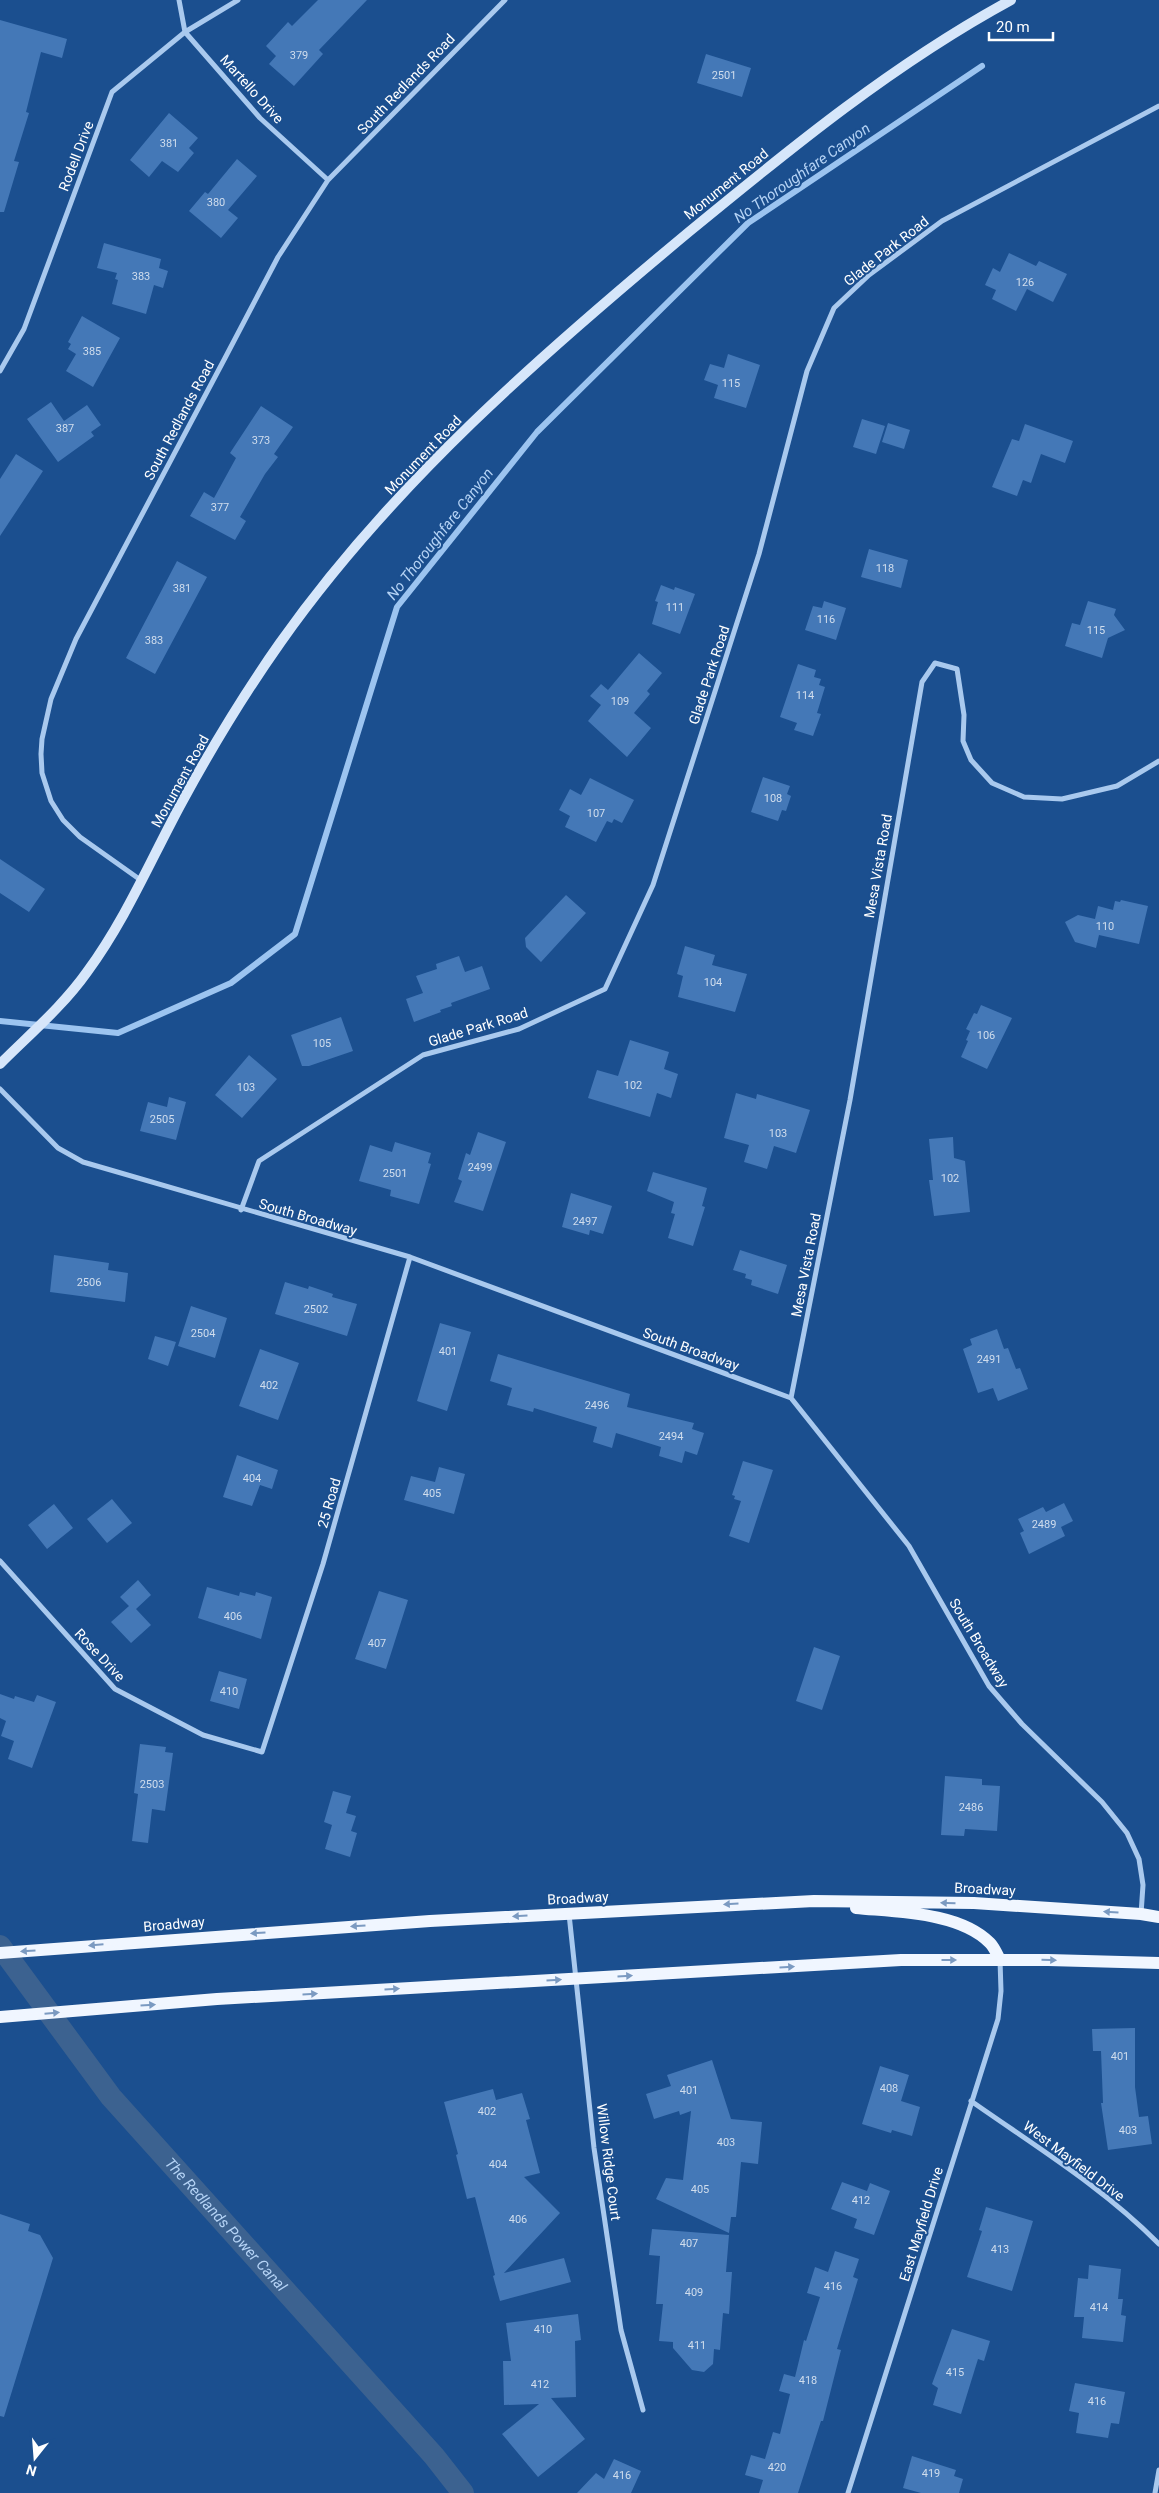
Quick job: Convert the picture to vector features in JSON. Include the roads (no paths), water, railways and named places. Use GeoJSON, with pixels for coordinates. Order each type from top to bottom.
{"type":"FeatureCollection","features":[{"type":"Feature","properties":{"kind":"main road","name":"Monument Road"},"geometry":{"type":"LineString","coordinates":[[0,1064],[69,995],[112,933],[142,881],[182,802],[246,692],[297,618],[360,541],[427,468],[533,366],[657,258],[785,153],[876,84],[972,22],[1011,0]]}},
{"type":"Feature","properties":{"kind":"main road","name":"Broadway"},"geometry":{"type":"LineString","coordinates":[[0,1953],[430,1921],[780,1902],[964,1903],[1142,1914],[1159,1917]]}},
{"type":"Feature","properties":{"kind":"main road"},"geometry":{"type":"LineString","coordinates":[[780,1902],[892,1911],[938,1918],[977,1933],[991,1944],[1000,1960]]}},
{"type":"Feature","properties":{"kind":"main road"},"geometry":{"type":"LineString","coordinates":[[3,2017],[227,1999],[901,1960],[1159,1963]]}},
{"type":"Feature","properties":{"kind":"street"},"geometry":{"type":"LineString","coordinates":[[179,0],[185,32]]}},
{"type":"Feature","properties":{"kind":"street","name":"Rodell Drive"},"geometry":{"type":"LineString","coordinates":[[0,371],[24,329],[112,92],[185,32],[238,0]]}},
{"type":"Feature","properties":{"kind":"street","name":"South Redlands Road"},"geometry":{"type":"LineString","coordinates":[[142,881],[80,837],[63,820],[51,802],[42,773],[41,754],[42,738],[51,699],[76,639],[278,257],[328,180],[505,0]]}},
{"type":"Feature","properties":{"kind":"street","name":"Martello Drive"},"geometry":{"type":"LineString","coordinates":[[185,32],[260,118],[328,180]]}},
{"type":"Feature","properties":{"kind":"street","name":"Glade Park Road"},"geometry":{"type":"LineString","coordinates":[[241,1210],[259,1161],[423,1055],[519,1029],[605,989],[653,885],[759,554],[807,371],[834,308],[869,275],[942,221],[1159,106]]}},
{"type":"Feature","properties":{"kind":"street","name":"Mesa Vista Road"},"geometry":{"type":"LineString","coordinates":[[792,1398],[850,1100],[922,682],[935,663],[957,669],[964,715],[963,741],[971,760],[992,783],[1024,797],[1062,800],[1118,786],[1159,761]]}},
{"type":"Feature","properties":{"kind":"street","name":"South Broadway"},"geometry":{"type":"LineString","coordinates":[[0,1089],[58,1148],[84,1162],[241,1210],[410,1257],[792,1398],[909,1546],[989,1686],[1022,1724],[1102,1802],[1127,1833],[1139,1859],[1143,1885],[1142,1914]]}},
{"type":"Feature","properties":{"kind":"street","name":"25 Road"},"geometry":{"type":"LineString","coordinates":[[262,1752],[324,1564],[410,1257]]}},
{"type":"Feature","properties":{"kind":"street","name":"Rose Drive"},"geometry":{"type":"LineString","coordinates":[[0,1561],[115,1690],[202,1735],[262,1752]]}},
{"type":"Feature","properties":{"kind":"street","name":"Willow Ridge Court"},"geometry":{"type":"LineString","coordinates":[[569,1914],[594,2148],[621,2330],[643,2410]]}},
{"type":"Feature","properties":{"kind":"street","name":"East Mayfield Drive"},"geometry":{"type":"LineString","coordinates":[[848,2493],[998,2019],[1000,1960]]}},
{"type":"Feature","properties":{"kind":"street","name":"West Mayfield Drive"},"geometry":{"type":"LineString","coordinates":[[971,2101],[1068,2168],[1143,2228],[1159,2244]]}},
{"type":"Feature","properties":{"kind":"street"},"geometry":{"type":"LineString","coordinates":[[1155,2493],[1159,2470]]}},
{"type":"Feature","properties":{"kind":"waterway","name":"No Thoroughfare Canyon"},"geometry":{"type":"LineString","coordinates":[[0,1021],[118,1033],[231,983],[295,934],[397,607],[537,432],[748,223],[982,66]]}},
{"type":"Feature","properties":{"kind":"waterway","name":"The Redlands Power Canal"},"geometry":{"type":"LineString","coordinates":[[0,1946],[111,2097],[434,2456],[463,2493]]}}]}
